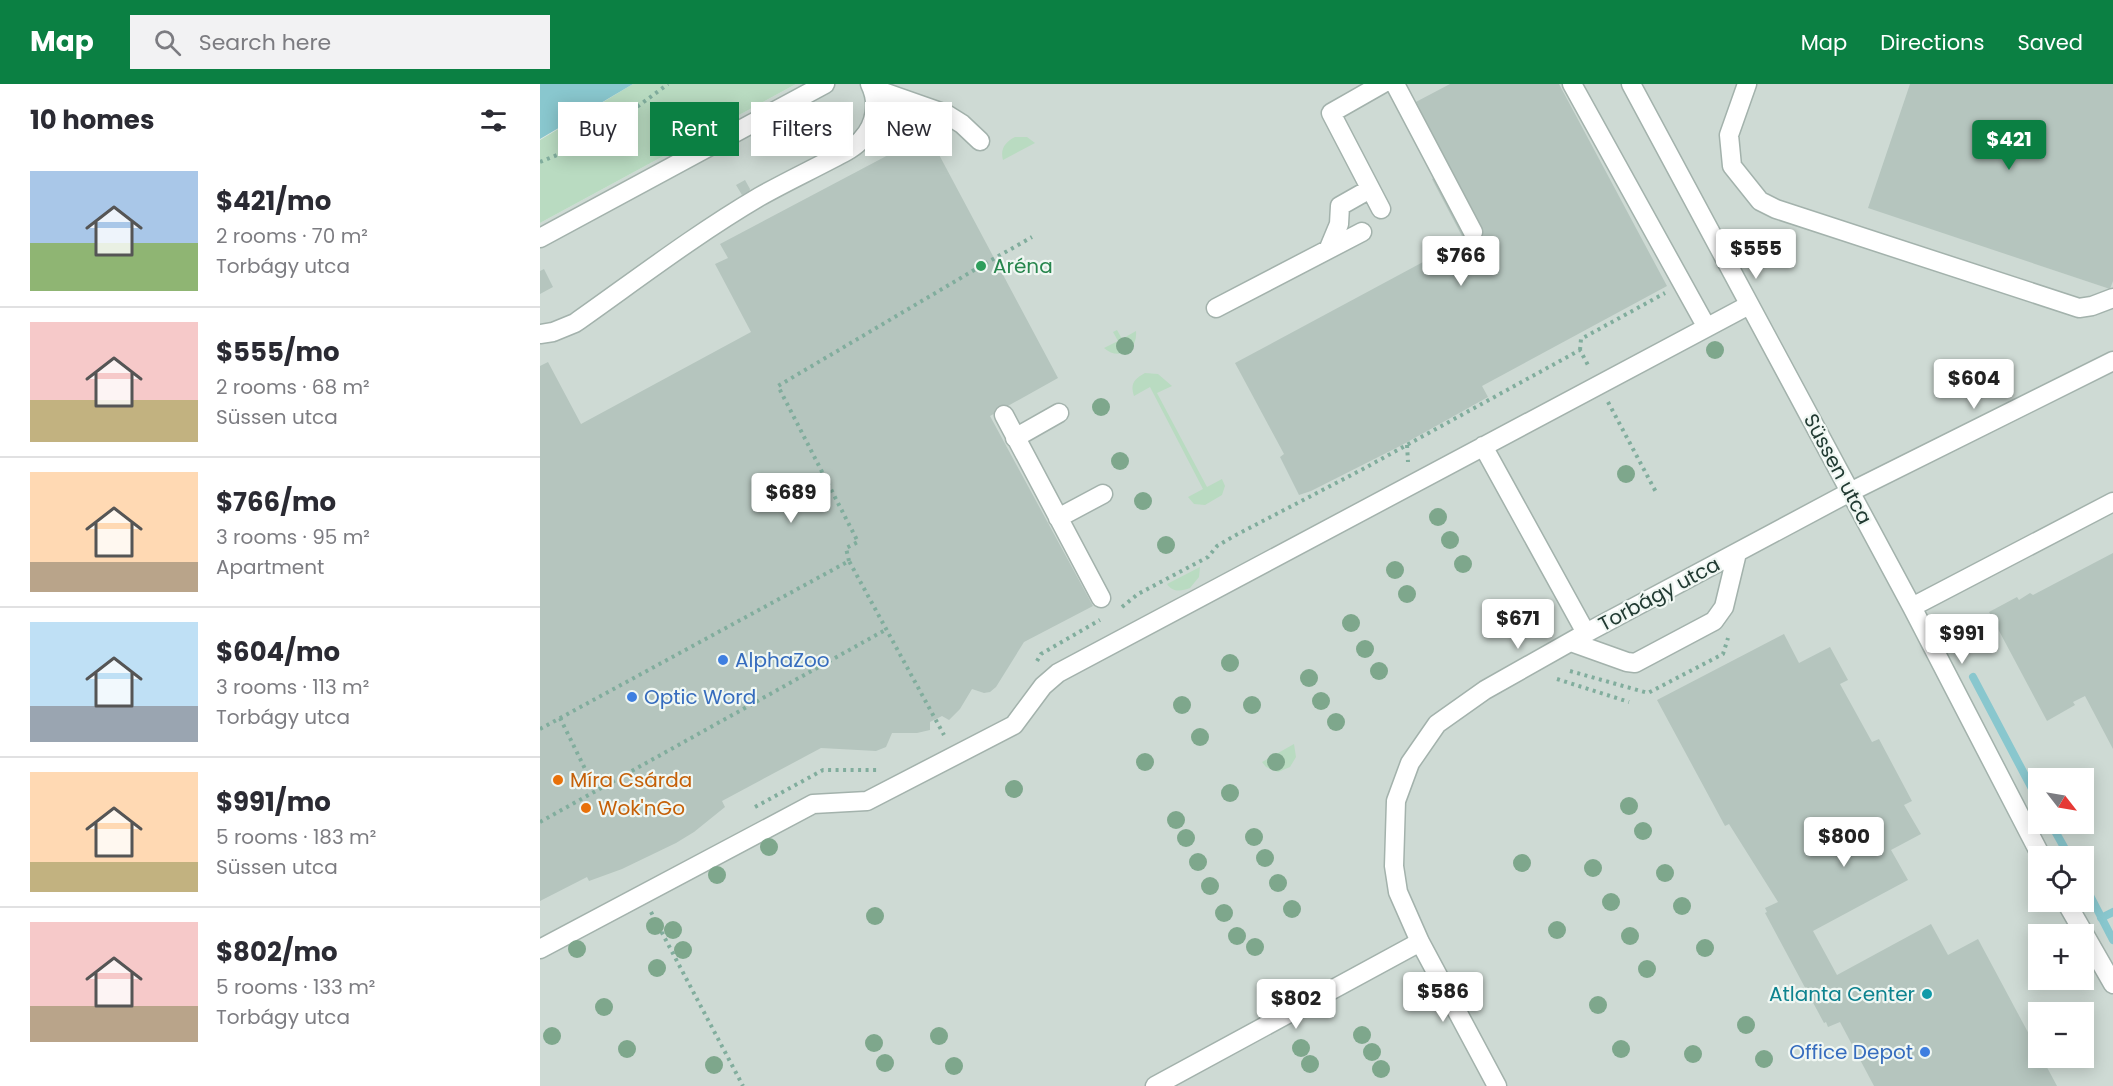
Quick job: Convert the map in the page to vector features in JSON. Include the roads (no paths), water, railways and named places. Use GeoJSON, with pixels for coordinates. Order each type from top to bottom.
{"type":"FeatureCollection","features":[{"type":"Feature","properties":{"kind":"street"},"geometry":{"type":"LineString","coordinates":[[540,238],[825,84]]}},
{"type":"Feature","properties":{"kind":"street"},"geometry":{"type":"LineString","coordinates":[[1381,209],[1331,113],[1382,84]]}},
{"type":"Feature","properties":{"kind":"street"},"geometry":{"type":"LineString","coordinates":[[1395,84],[1473,232]]}},
{"type":"Feature","properties":{"kind":"street"},"geometry":{"type":"LineString","coordinates":[[1572,84],[1706,326]]}},
{"type":"Feature","properties":{"kind":"street","name":"Süssen utca"},"geometry":{"type":"LineString","coordinates":[[1631,84],[1912,607],[2036,846]]}},
{"type":"Feature","properties":{"kind":"street"},"geometry":{"type":"LineString","coordinates":[[1747,84],[1730,135],[1730,148],[1732,166],[1760,201],[1776,209],[2079,308],[2113,298]]}},
{"type":"Feature","properties":{"kind":"street"},"geometry":{"type":"LineString","coordinates":[[871,86],[946,114],[962,124],[980,141]]}},
{"type":"Feature","properties":{"kind":"street"},"geometry":{"type":"LineString","coordinates":[[540,334],[553,332],[575,323],[760,196],[860,142],[869,131],[874,117],[876,101],[871,86]]}},
{"type":"Feature","properties":{"kind":"street"},"geometry":{"type":"LineString","coordinates":[[1329,248],[1339,224],[1340,206],[1370,189]]}},
{"type":"Feature","properties":{"kind":"street"},"geometry":{"type":"LineString","coordinates":[[1216,308],[1362,232]]}},
{"type":"Feature","properties":{"kind":"street"},"geometry":{"type":"LineString","coordinates":[[540,949],[813,804],[867,801],[1014,725],[1043,686],[1058,673],[1749,305]]}},
{"type":"Feature","properties":{"kind":"street","name":"Torbágy utca"},"geometry":{"type":"LineString","coordinates":[[1497,1086],[1420,942],[1398,892],[1394,866],[1396,801],[1410,763],[1437,724],[1485,690],[1579,637],[1850,492],[2113,361]]}},
{"type":"Feature","properties":{"kind":"street"},"geometry":{"type":"LineString","coordinates":[[1016,438],[1059,413]]}},
{"type":"Feature","properties":{"kind":"street"},"geometry":{"type":"LineString","coordinates":[[1004,415],[1101,598]]}},
{"type":"Feature","properties":{"kind":"street"},"geometry":{"type":"LineString","coordinates":[[1483,446],[1579,637],[1627,663],[1641,660],[1714,621],[1724,607],[1737,553]]}},
{"type":"Feature","properties":{"kind":"street"},"geometry":{"type":"LineString","coordinates":[[1058,518],[1103,494]]}},
{"type":"Feature","properties":{"kind":"street"},"geometry":{"type":"LineString","coordinates":[[1912,607],[2113,502]]}},
{"type":"Feature","properties":{"kind":"street"},"geometry":{"type":"LineString","coordinates":[[2072,912],[2113,984]]}},
{"type":"Feature","properties":{"kind":"street"},"geometry":{"type":"LineString","coordinates":[[1155,1086],[1420,942]]}},
{"type":"Feature","properties":{"kind":"water"},"geometry":{"type":"Polygon","coordinates":[[[540,84],[633,84],[603,102],[558,102],[558,128],[540,139],[540,84]]]}},
{"type":"Feature","properties":{"kind":"waterway"},"geometry":{"type":"LineString","coordinates":[[1973,677],[2028,781]]}},
{"type":"Feature","properties":{"kind":"waterway"},"geometry":{"type":"LineString","coordinates":[[2057,834],[2063,846]]}},
{"type":"Feature","properties":{"kind":"waterway"},"geometry":{"type":"LineString","coordinates":[[2094,903],[2113,940]]}},
{"type":"Feature","properties":{"kind":"waterway"},"geometry":{"type":"LineString","coordinates":[[2101,918],[2113,912]]}},
{"type":"Feature","properties":{"kind":"place","name":"Aréna"},"geometry":{"type":"Point","coordinates":[981,266]}},
{"type":"Feature","properties":{"kind":"place","name":"AlphaZoo"},"geometry":{"type":"Point","coordinates":[723,660]}},
{"type":"Feature","properties":{"kind":"place","name":"Optic Word"},"geometry":{"type":"Point","coordinates":[632,697]}},
{"type":"Feature","properties":{"kind":"place","name":"Míra Csárda"},"geometry":{"type":"Point","coordinates":[558,780]}},
{"type":"Feature","properties":{"kind":"place","name":"Wok'nGo"},"geometry":{"type":"Point","coordinates":[586,808]}},
{"type":"Feature","properties":{"kind":"place","name":"Atlanta Center"},"geometry":{"type":"Point","coordinates":[1927,994]}},
{"type":"Feature","properties":{"kind":"place","name":"Office Depot"},"geometry":{"type":"Point","coordinates":[1925,1052]}}]}
